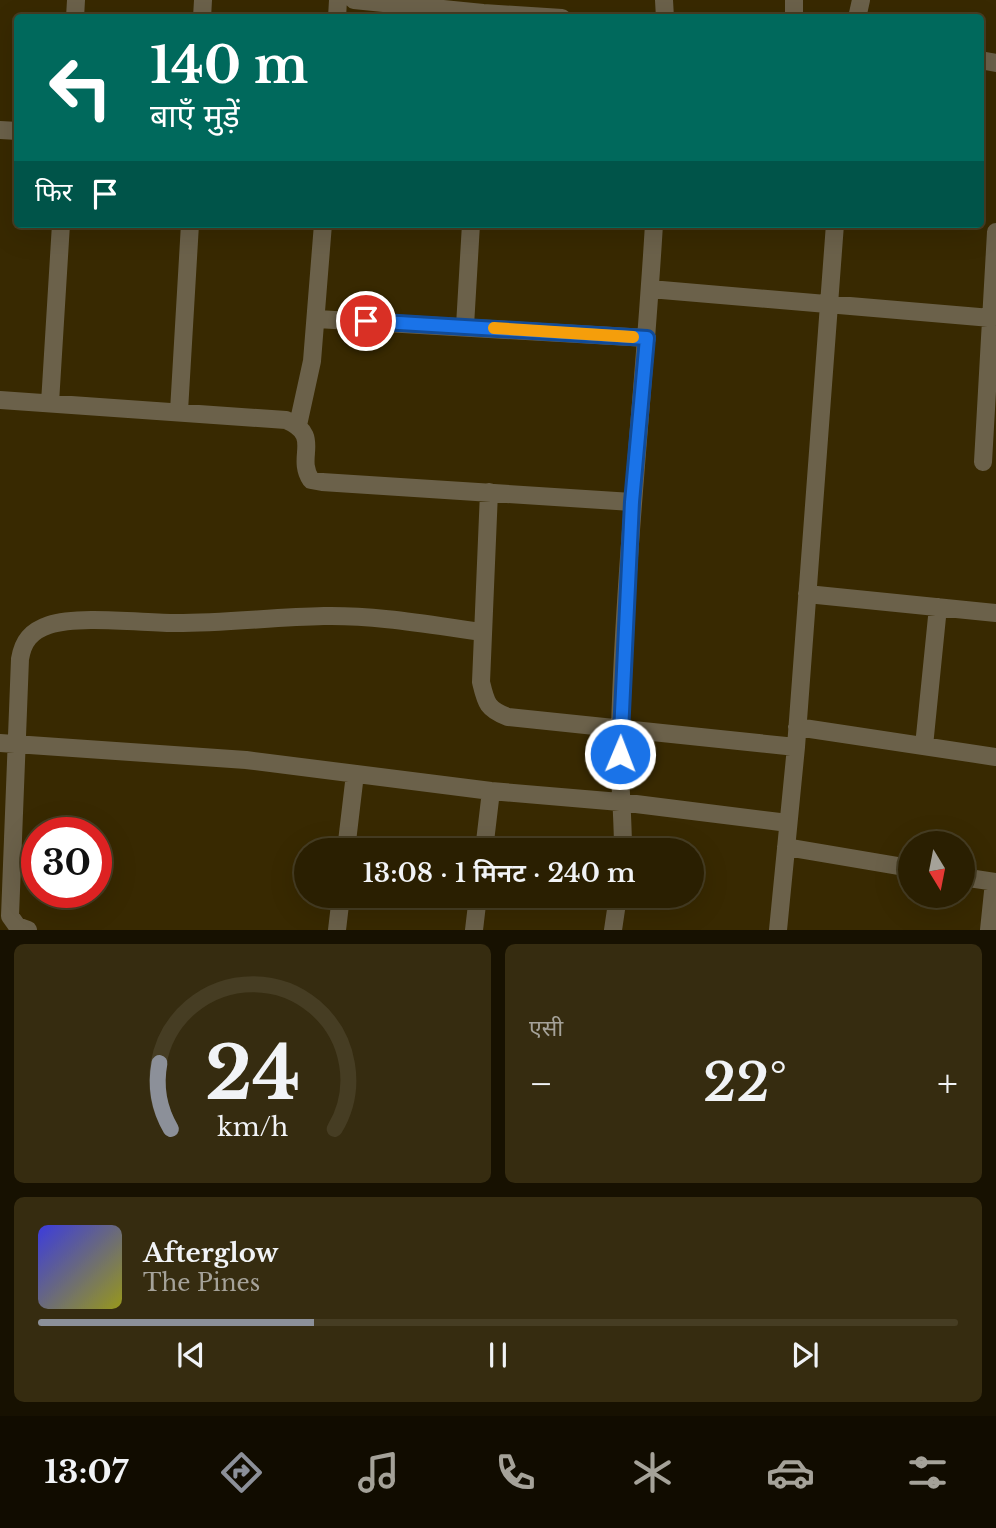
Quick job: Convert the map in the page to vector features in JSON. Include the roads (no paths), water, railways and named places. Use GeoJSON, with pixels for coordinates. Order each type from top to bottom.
{"type":"FeatureCollection","features":[{"type":"Feature","properties":{"kind":"street"},"geometry":{"type":"LineString","coordinates":[[354,0],[474,14]]}},
{"type":"Feature","properties":{"kind":"street"},"geometry":{"type":"LineString","coordinates":[[50,403],[61,228]]}},
{"type":"Feature","properties":{"kind":"street"},"geometry":{"type":"LineString","coordinates":[[179,411],[190,228]]}},
{"type":"Feature","properties":{"kind":"street"},"geometry":{"type":"LineString","coordinates":[[298,425],[307,390],[317,318],[323,228]]}},
{"type":"Feature","properties":{"kind":"street"},"geometry":{"type":"LineString","coordinates":[[465,326],[471,228]]}},
{"type":"Feature","properties":{"kind":"street"},"geometry":{"type":"LineString","coordinates":[[622,838],[620,730],[632,502],[654,228]]}},
{"type":"Feature","properties":{"kind":"street"},"geometry":{"type":"LineString","coordinates":[[778,929],[796,747],[835,228]]}},
{"type":"Feature","properties":{"kind":"street"},"geometry":{"type":"LineString","coordinates":[[983,462],[996,232]]}},
{"type":"Feature","properties":{"kind":"street"},"geometry":{"type":"LineString","coordinates":[[650,289],[991,317]]}},
{"type":"Feature","properties":{"kind":"street"},"geometry":{"type":"LineString","coordinates":[[317,318],[647,338]]}},
{"type":"Feature","properties":{"kind":"street"},"geometry":{"type":"LineString","coordinates":[[0,400],[286,420],[304,431],[307,440],[307,473],[311,480],[322,482],[632,502]]}},
{"type":"Feature","properties":{"kind":"street"},"geometry":{"type":"LineString","coordinates":[[489,492],[481,682],[485,698],[492,710],[508,717],[796,747]]}},
{"type":"Feature","properties":{"kind":"street"},"geometry":{"type":"LineString","coordinates":[[807,593],[996,613]]}},
{"type":"Feature","properties":{"kind":"street"},"geometry":{"type":"LineString","coordinates":[[924,746],[939,607]]}},
{"type":"Feature","properties":{"kind":"street"},"geometry":{"type":"LineString","coordinates":[[29,929],[17,926],[10,916],[9,744],[22,645],[31,634],[49,625],[74,621],[178,623],[326,616],[483,632]]}},
{"type":"Feature","properties":{"kind":"street"},"geometry":{"type":"LineString","coordinates":[[797,727],[996,757]]}},
{"type":"Feature","properties":{"kind":"street"},"geometry":{"type":"LineString","coordinates":[[9,744],[246,761],[788,823]]}},
{"type":"Feature","properties":{"kind":"street"},"geometry":{"type":"LineString","coordinates":[[347,838],[355,774]]}},
{"type":"Feature","properties":{"kind":"street"},"geometry":{"type":"LineString","coordinates":[[485,838],[491,791]]}},
{"type":"Feature","properties":{"kind":"street"},"geometry":{"type":"LineString","coordinates":[[786,847],[898,866]]}},
{"type":"Feature","properties":{"kind":"street"},"geometry":{"type":"LineString","coordinates":[[975,879],[995,882],[989,929]]}},
{"type":"Feature","properties":{"kind":"street"},"geometry":{"type":"LineString","coordinates":[[337,929],[340,908]]}},
{"type":"Feature","properties":{"kind":"street"},"geometry":{"type":"LineString","coordinates":[[474,929],[477,908]]}},
{"type":"Feature","properties":{"kind":"street"},"geometry":{"type":"LineString","coordinates":[[614,929],[617,908]]}}]}
